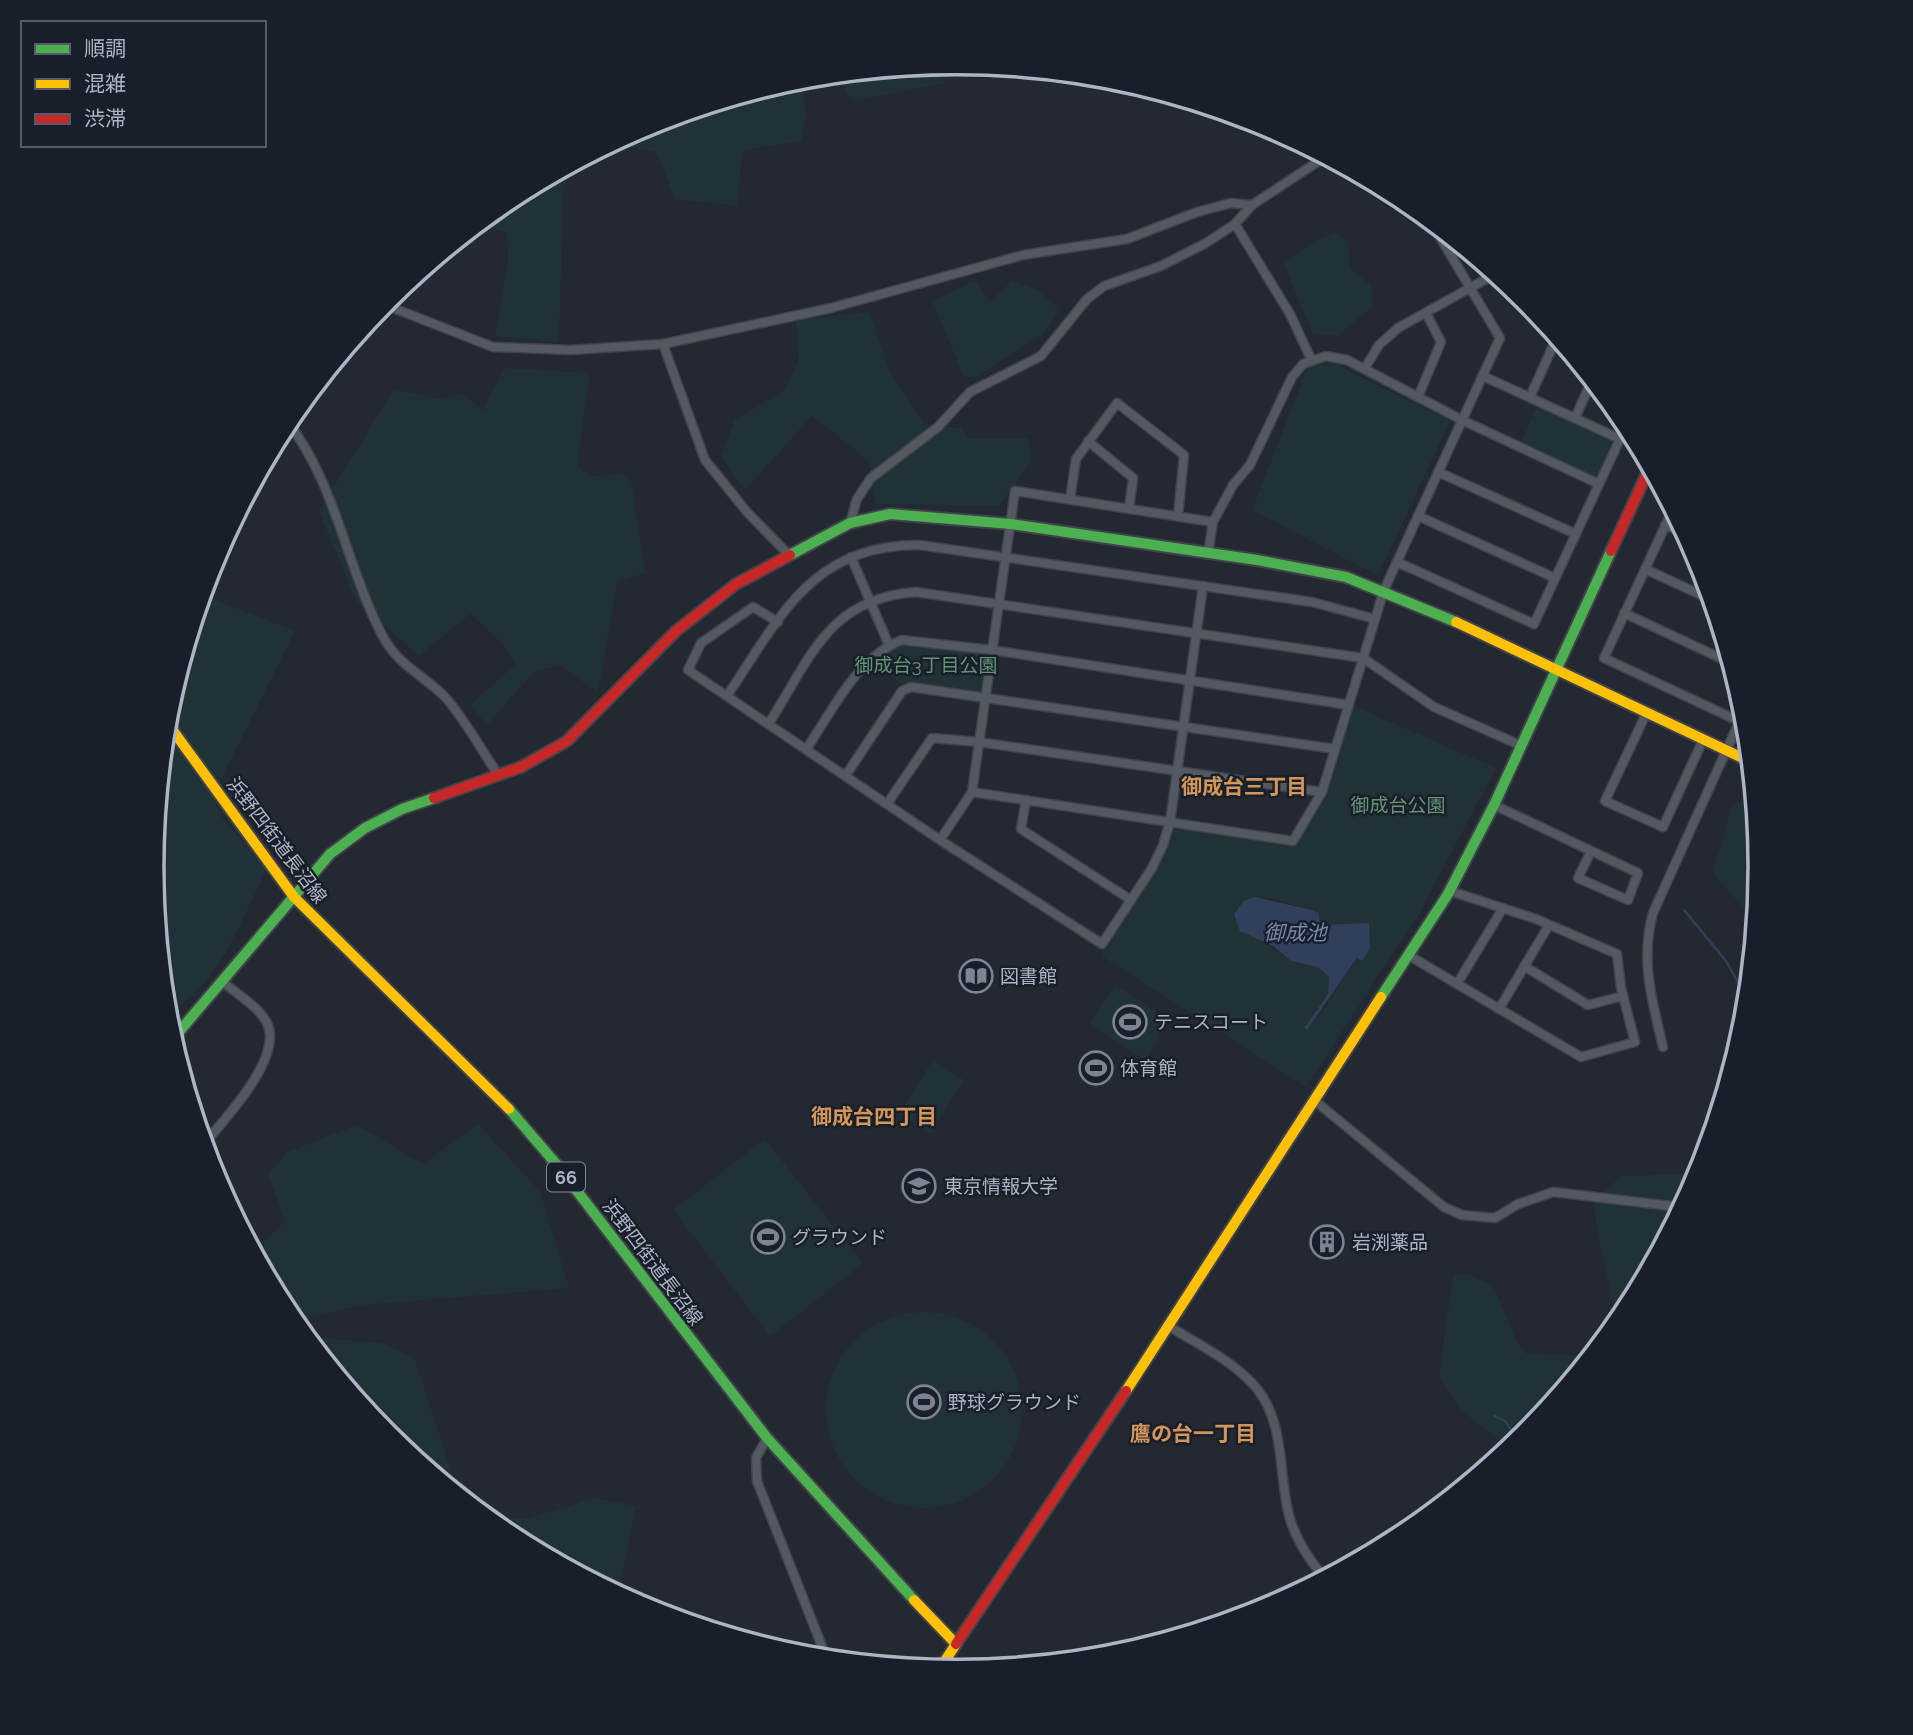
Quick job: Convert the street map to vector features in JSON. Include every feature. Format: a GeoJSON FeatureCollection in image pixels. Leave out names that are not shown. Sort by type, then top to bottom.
{"type":"FeatureCollection","features":[{"type":"Feature","properties":{"kind":"street"},"geometry":{"type":"LineString","coordinates":[[850,523],[857,499],[871,478],[938,427],[970,392],[1041,356],[1087,299],[1104,286],[1184,256],[1235,224],[1252,205],[1317,162]]}},
{"type":"Feature","properties":{"kind":"street"},"geometry":{"type":"LineString","coordinates":[[395,309],[493,347],[570,350],[663,344],[831,308],[1023,255],[1127,239],[1198,212],[1231,203],[1252,205]]}},
{"type":"Feature","properties":{"kind":"street"},"geometry":{"type":"LineString","coordinates":[[1235,224],[1290,314],[1311,359]]}},
{"type":"Feature","properties":{"kind":"street"},"geometry":{"type":"LineString","coordinates":[[972,792],[1293,841],[1322,792],[1384,590],[1500,338],[1446,245]]}},
{"type":"Feature","properties":{"kind":"street"},"geometry":{"type":"LineString","coordinates":[[1365,368],[1387,336],[1486,279]]}},
{"type":"Feature","properties":{"kind":"street"},"geometry":{"type":"LineString","coordinates":[[1418,397],[1441,342],[1426,313]]}},
{"type":"Feature","properties":{"kind":"street"},"geometry":{"type":"LineString","coordinates":[[663,344],[705,460],[747,512],[788,554]]}},
{"type":"Feature","properties":{"kind":"street"},"geometry":{"type":"LineString","coordinates":[[1530,397],[1552,345]]}},
{"type":"Feature","properties":{"kind":"street"},"geometry":{"type":"LineString","coordinates":[[1208,554],[1213,522],[1233,485],[1250,465],[1292,377],[1311,359],[1336,356],[1365,368],[1462,420],[1599,484]]}},
{"type":"Feature","properties":{"kind":"street"},"geometry":{"type":"LineString","coordinates":[[1397,562],[1534,624],[1620,439],[1483,376]]}},
{"type":"Feature","properties":{"kind":"street"},"geometry":{"type":"LineString","coordinates":[[1575,418],[1588,389]]}},
{"type":"Feature","properties":{"kind":"street"},"geometry":{"type":"LineString","coordinates":[[1070,499],[1076,459],[1117,403],[1184,455],[1178,516]]}},
{"type":"Feature","properties":{"kind":"street"},"geometry":{"type":"LineString","coordinates":[[295,432],[306,446],[336,511],[382,634],[397,660],[445,698],[497,773]]}},
{"type":"Feature","properties":{"kind":"street"},"geometry":{"type":"LineString","coordinates":[[1088,442],[1133,478],[1129,509]]}},
{"type":"Feature","properties":{"kind":"street"},"geometry":{"type":"LineString","coordinates":[[1438,472],[1576,534]]}},
{"type":"Feature","properties":{"kind":"street"},"geometry":{"type":"LineString","coordinates":[[946,1660],[1089,1449],[1450,891],[1494,805],[1646,476]]}},
{"type":"Feature","properties":{"kind":"street"},"geometry":{"type":"LineString","coordinates":[[940,841],[972,792],[1015,491],[1213,522]]}},
{"type":"Feature","properties":{"kind":"street"},"geometry":{"type":"LineString","coordinates":[[181,1030],[330,854],[365,828],[402,809],[543,757],[567,741],[710,601],[788,554],[850,523],[890,514],[1011,524],[1304,567],[1384,590],[1558,668],[1741,758]]}},
{"type":"Feature","properties":{"kind":"street"},"geometry":{"type":"LineString","coordinates":[[1418,516],[1555,578]]}},
{"type":"Feature","properties":{"kind":"street"},"geometry":{"type":"LineString","coordinates":[[1668,519],[1604,658],[1735,719]]}},
{"type":"Feature","properties":{"kind":"street"},"geometry":{"type":"LineString","coordinates":[[1665,525],[1672,528]]}},
{"type":"Feature","properties":{"kind":"street"},"geometry":{"type":"LineString","coordinates":[[727,696],[795,597],[818,575],[870,549],[897,545],[1006,557],[1312,601],[1375,619]]}},
{"type":"Feature","properties":{"kind":"street"},"geometry":{"type":"LineString","coordinates":[[850,557],[889,645]]}},
{"type":"Feature","properties":{"kind":"street"},"geometry":{"type":"LineString","coordinates":[[1645,569],[1700,594]]}},
{"type":"Feature","properties":{"kind":"street"},"geometry":{"type":"LineString","coordinates":[[778,621],[753,607],[701,643],[688,670],[807,748],[940,841],[1102,944],[1163,845],[1170,821],[1203,586]]}},
{"type":"Feature","properties":{"kind":"street"},"geometry":{"type":"LineString","coordinates":[[769,723],[829,629],[852,609],[870,600],[916,592],[1363,658],[1434,707],[1521,746]]}},
{"type":"Feature","properties":{"kind":"street"},"geometry":{"type":"LineString","coordinates":[[1625,613],[1721,658]]}},
{"type":"Feature","properties":{"kind":"street"},"geometry":{"type":"LineString","coordinates":[[807,748],[865,663],[889,645],[913,640],[1349,705]]}},
{"type":"Feature","properties":{"kind":"street"},"geometry":{"type":"LineString","coordinates":[[846,775],[906,688],[1335,749]]}},
{"type":"Feature","properties":{"kind":"street"},"geometry":{"type":"LineString","coordinates":[[1647,712],[1605,802],[1663,827],[1703,740]]}},
{"type":"Feature","properties":{"kind":"street"},"geometry":{"type":"LineString","coordinates":[[1663,1047],[1646,968],[1647,934],[1653,913],[1726,751],[1737,733]]}},
{"type":"Feature","properties":{"kind":"street","name":"浜野四街道長沼線"},"geometry":{"type":"LineString","coordinates":[[176,734],[294,897],[507,1107],[557,1165],[768,1438],[859,1542],[956,1644]]}},
{"type":"Feature","properties":{"kind":"street"},"geometry":{"type":"LineString","coordinates":[[887,804],[932,738],[979,742],[1322,792]]}},
{"type":"Feature","properties":{"kind":"street"},"geometry":{"type":"LineString","coordinates":[[1026,800],[1021,829],[1131,900]]}},
{"type":"Feature","properties":{"kind":"street"},"geometry":{"type":"LineString","coordinates":[[1494,805],[1638,873],[1628,900],[1578,878],[1591,851]]}},
{"type":"Feature","properties":{"kind":"street"},"geometry":{"type":"LineString","coordinates":[[1408,955],[1581,1057],[1635,1042],[1623,996],[1617,954],[1549,925],[1450,891]]}},
{"type":"Feature","properties":{"kind":"street"},"geometry":{"type":"LineString","coordinates":[[1457,984],[1503,908]]}},
{"type":"Feature","properties":{"kind":"street"},"geometry":{"type":"LineString","coordinates":[[1499,1009],[1549,925]]}},
{"type":"Feature","properties":{"kind":"street"},"geometry":{"type":"LineString","coordinates":[[1524,966],[1588,1005],[1623,996]]}},
{"type":"Feature","properties":{"kind":"street"},"geometry":{"type":"LineString","coordinates":[[211,1135],[245,1094],[264,1062],[270,1032],[262,1015],[223,982]]}},
{"type":"Feature","properties":{"kind":"street"},"geometry":{"type":"LineString","coordinates":[[1314,1100],[1444,1208],[1461,1215],[1495,1218],[1518,1204],[1553,1192],[1672,1206]]}},
{"type":"Feature","properties":{"kind":"street"},"geometry":{"type":"LineString","coordinates":[[1167,1325],[1243,1374],[1260,1393],[1272,1417],[1292,1525],[1302,1549],[1320,1571]]}},
{"type":"Feature","properties":{"kind":"street"},"geometry":{"type":"LineString","coordinates":[[768,1438],[756,1458],[757,1481],[823,1648]]}},
{"type":"Feature","properties":{"kind":"green space"},"geometry":{"type":"Polygon","coordinates":[[[942,76],[944,83],[853,101],[841,84],[942,76]]]}},
{"type":"Feature","properties":{"kind":"green space"},"geometry":{"type":"Polygon","coordinates":[[[803,90],[806,115],[801,141],[742,151],[737,206],[675,199],[656,151],[628,147],[702,117],[803,90]]]}},
{"type":"Feature","properties":{"kind":"green space"},"geometry":{"type":"Polygon","coordinates":[[[568,177],[563,193],[559,342],[495,336],[508,262],[507,232],[489,228],[568,177]]]}},
{"type":"Feature","properties":{"kind":"green space"},"geometry":{"type":"Polygon","coordinates":[[[1335,233],[1348,242],[1350,269],[1371,285],[1373,306],[1339,335],[1313,334],[1284,264],[1314,241],[1335,233]]]}},
{"type":"Feature","properties":{"kind":"green space"},"geometry":{"type":"Polygon","coordinates":[[[974,280],[990,302],[1012,281],[1037,290],[1058,308],[1045,333],[974,378],[963,375],[933,302],[974,280]]]}},
{"type":"Feature","properties":{"kind":"green space"},"geometry":{"type":"Polygon","coordinates":[[[870,312],[890,372],[924,424],[961,428],[968,438],[1028,438],[1031,460],[999,506],[876,504],[868,460],[812,416],[745,490],[721,456],[734,421],[784,390],[799,359],[796,320],[870,312]]]}},
{"type":"Feature","properties":{"kind":"green space"},"geometry":{"type":"Polygon","coordinates":[[[1333,363],[1450,421],[1378,576],[1252,510],[1308,367],[1333,363]]]}},
{"type":"Feature","properties":{"kind":"green space"},"geometry":{"type":"Polygon","coordinates":[[[505,368],[590,373],[577,467],[591,476],[624,474],[631,480],[645,573],[617,582],[598,693],[560,665],[534,672],[487,725],[470,705],[516,664],[503,644],[470,614],[419,656],[356,601],[319,511],[394,389],[439,399],[462,394],[483,410],[505,368]]]}},
{"type":"Feature","properties":{"kind":"green space"},"geometry":{"type":"Polygon","coordinates":[[[1537,406],[1609,437],[1611,446],[1598,474],[1594,477],[1521,443],[1537,406]]]}},
{"type":"Feature","properties":{"kind":"green space"},"geometry":{"type":"Polygon","coordinates":[[[212,598],[295,631],[212,797],[225,822],[268,867],[227,950],[200,989],[177,1008],[166,919],[166,816],[179,713],[191,662],[212,598]]]}},
{"type":"Feature","properties":{"kind":"green space","name":"御成台3丁目公園"},"geometry":{"type":"Polygon","coordinates":[[[901,643],[982,653],[985,658],[981,691],[976,694],[902,684],[870,663],[875,656],[901,643]]]}},
{"type":"Feature","properties":{"kind":"green space","name":"御成台公園"},"geometry":{"type":"Polygon","coordinates":[[[1354,706],[1496,768],[1419,914],[1306,1087],[1103,957],[1103,948],[1139,891],[1171,831],[1177,828],[1293,845],[1327,797],[1354,706]],[[1264,897],[1262,941],[1295,963],[1318,967],[1329,977],[1328,994],[1305,1027],[1315,1022],[1357,958],[1369,923],[1320,925],[1319,913],[1264,897]]]}},
{"type":"Feature","properties":{"kind":"green space"},"geometry":{"type":"Polygon","coordinates":[[[1746,801],[1749,868],[1747,912],[1713,873],[1732,805],[1746,801]]]}},
{"type":"Feature","properties":{"kind":"green space","name":"テニスコート"},"geometry":{"type":"Polygon","coordinates":[[[1115,985],[1170,1020],[1145,1060],[1090,1024],[1115,985]]]}},
{"type":"Feature","properties":{"kind":"green space"},"geometry":{"type":"Polygon","coordinates":[[[933,1060],[964,1080],[930,1134],[899,1114],[933,1060]]]}},
{"type":"Feature","properties":{"kind":"green space"},"geometry":{"type":"Polygon","coordinates":[[[478,1124],[540,1191],[569,1288],[362,1305],[305,1318],[260,1244],[285,1222],[268,1174],[288,1152],[357,1125],[423,1164],[478,1124]]]}},
{"type":"Feature","properties":{"kind":"green space","name":"グラウンド"},"geometry":{"type":"Polygon","coordinates":[[[765,1139],[863,1264],[770,1336],[673,1210],[765,1139]]]}},
{"type":"Feature","properties":{"kind":"green space"},"geometry":{"type":"Polygon","coordinates":[[[1623,1176],[1686,1176],[1643,1264],[1614,1310],[1596,1224],[1594,1198],[1623,1176]]]}},
{"type":"Feature","properties":{"kind":"green space"},"geometry":{"type":"Polygon","coordinates":[[[1468,1274],[1493,1285],[1518,1344],[1527,1354],[1580,1356],[1552,1390],[1502,1442],[1461,1410],[1439,1375],[1453,1275],[1468,1274]]]}},
{"type":"Feature","properties":{"kind":"green space","name":"野球グラウンド"},"geometry":{"type":"Polygon","coordinates":[[[924,1312],[962,1319],[994,1340],[1015,1372],[1022,1410],[1015,1448],[994,1480],[962,1501],[924,1508],[886,1501],[854,1480],[833,1448],[826,1410],[833,1372],[854,1340],[886,1319],[924,1312]]]}},
{"type":"Feature","properties":{"kind":"green space"},"geometry":{"type":"Polygon","coordinates":[[[319,1338],[382,1343],[414,1357],[454,1479],[396,1428],[319,1338]]]}},
{"type":"Feature","properties":{"kind":"green space"},"geometry":{"type":"Polygon","coordinates":[[[595,1498],[636,1506],[620,1584],[560,1554],[504,1517],[526,1519],[595,1498]]]}},
{"type":"Feature","properties":{"kind":"water","name":"御成池"},"geometry":{"type":"Polygon","coordinates":[[[1254,897],[1312,910],[1319,913],[1320,925],[1369,923],[1370,947],[1362,961],[1357,958],[1307,1030],[1305,1027],[1328,994],[1329,977],[1318,967],[1291,961],[1273,946],[1240,931],[1234,914],[1244,901],[1254,897]]]}},
{"type":"Feature","properties":{"kind":"waterway"},"geometry":{"type":"LineString","coordinates":[[1684,910],[1726,961],[1740,985]]}},
{"type":"Feature","properties":{"kind":"waterway"},"geometry":{"type":"LineString","coordinates":[[1495,1416],[1505,1421],[1513,1432]]}},
{"type":"Feature","properties":{"kind":"traffic: fast"},"geometry":{"type":"LineString","coordinates":[[790,555],[850,523],[890,514],[1011,524],[1257,560],[1346,577],[1456,622]]}},
{"type":"Feature","properties":{"kind":"traffic: fast"},"geometry":{"type":"LineString","coordinates":[[1381,997],[1448,894],[1494,805],[1611,551]]}},
{"type":"Feature","properties":{"kind":"traffic: fast"},"geometry":{"type":"LineString","coordinates":[[181,1030],[330,854],[365,828],[402,809],[434,798]]}},
{"type":"Feature","properties":{"kind":"traffic: fast"},"geometry":{"type":"LineString","coordinates":[[509,1109],[557,1165],[767,1438],[914,1600]]}},
{"type":"Feature","properties":{"kind":"traffic: slow"},"geometry":{"type":"LineString","coordinates":[[1456,622],[1741,757]]}},
{"type":"Feature","properties":{"kind":"traffic: slow"},"geometry":{"type":"LineString","coordinates":[[176,734],[294,897],[509,1109]]}},
{"type":"Feature","properties":{"kind":"traffic: slow"},"geometry":{"type":"LineString","coordinates":[[1126,1391],[1381,997]]}},
{"type":"Feature","properties":{"kind":"traffic: slow"},"geometry":{"type":"LineString","coordinates":[[914,1600],[956,1644],[946,1660]]}},
{"type":"Feature","properties":{"kind":"traffic: jam"},"geometry":{"type":"LineString","coordinates":[[1611,551],[1646,476]]}},
{"type":"Feature","properties":{"kind":"traffic: jam"},"geometry":{"type":"LineString","coordinates":[[434,798],[521,767],[567,741],[676,631],[736,584],[790,555]]}},
{"type":"Feature","properties":{"kind":"traffic: jam"},"geometry":{"type":"LineString","coordinates":[[956,1644],[1126,1391]]}},
{"type":"Feature","properties":{"kind":"place","name":"図書館"},"geometry":{"type":"Point","coordinates":[976,976]}},
{"type":"Feature","properties":{"kind":"place","name":"テニスコート"},"geometry":{"type":"Point","coordinates":[1130,1022]}},
{"type":"Feature","properties":{"kind":"place","name":"体育館"},"geometry":{"type":"Point","coordinates":[1096,1068]}},
{"type":"Feature","properties":{"kind":"place","name":"東京情報大学"},"geometry":{"type":"Point","coordinates":[919,1186]}},
{"type":"Feature","properties":{"kind":"place","name":"グラウンド"},"geometry":{"type":"Point","coordinates":[768,1237]}},
{"type":"Feature","properties":{"kind":"place","name":"岩渕薬品"},"geometry":{"type":"Point","coordinates":[1327,1242]}},
{"type":"Feature","properties":{"kind":"place","name":"野球グラウンド"},"geometry":{"type":"Point","coordinates":[924,1402]}},
{"type":"Feature","properties":{"kind":"district","name":"御成台三丁目"},"geometry":{"type":"Point","coordinates":[1244,786]}},
{"type":"Feature","properties":{"kind":"district","name":"御成台四丁目"},"geometry":{"type":"Point","coordinates":[874,1116]}},
{"type":"Feature","properties":{"kind":"district","name":"鷹の台一丁目"},"geometry":{"type":"Point","coordinates":[1193,1433]}}]}
